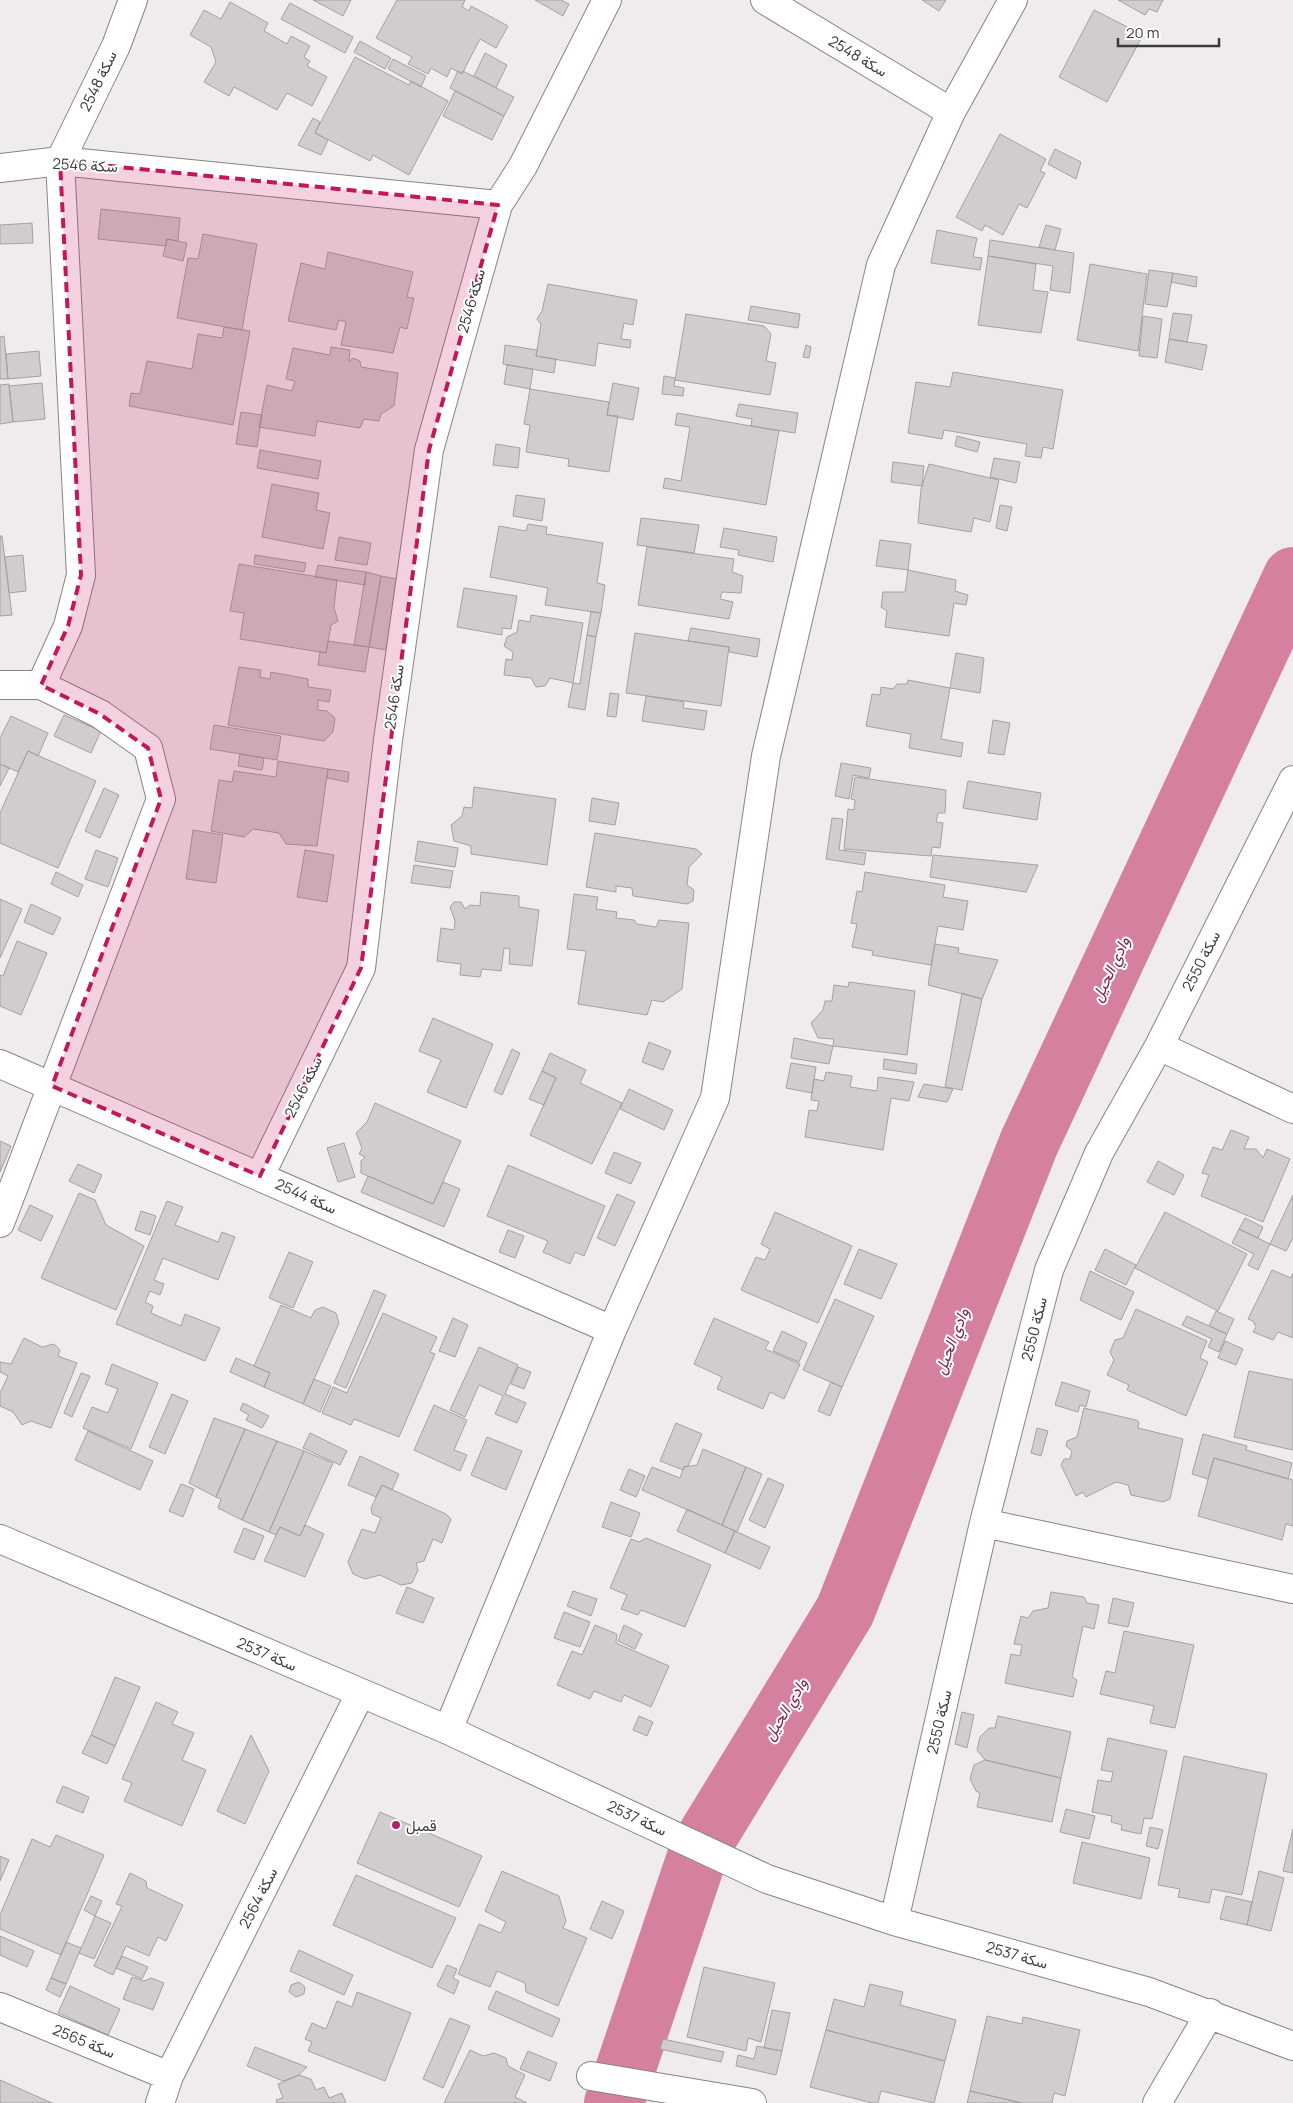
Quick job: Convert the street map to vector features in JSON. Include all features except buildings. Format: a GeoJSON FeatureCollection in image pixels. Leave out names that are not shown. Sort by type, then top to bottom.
{"type":"FeatureCollection","features":[{"type":"Feature","properties":{"kind":"street","name":"سكة 2548"},"geometry":{"type":"LineString","coordinates":[[60,161],[116,46],[133,0]]}},
{"type":"Feature","properties":{"kind":"street","name":"سكة 2546"},"geometry":{"type":"LineString","coordinates":[[260,1176],[361,968],[388,740],[429,450],[498,205],[523,166],[608,0]]}},
{"type":"Feature","properties":{"kind":"street","name":"سكة 2548"},"geometry":{"type":"LineString","coordinates":[[765,0],[951,112]]}},
{"type":"Feature","properties":{"kind":"street"},"geometry":{"type":"LineString","coordinates":[[448,1730],[612,1330],[715,1098],[766,756],[881,265],[951,112],[1013,0]]}},
{"type":"Feature","properties":{"kind":"street","name":"سكة 2546"},"geometry":{"type":"LineString","coordinates":[[0,168],[60,161],[498,205]]}},
{"type":"Feature","properties":{"kind":"street"},"geometry":{"type":"LineString","coordinates":[[41,685],[68,626],[81,575],[60,161]]}},
{"type":"Feature","properties":{"kind":"street"},"geometry":{"type":"LineString","coordinates":[[0,685],[41,685],[100,714],[148,748],[161,799],[0,1223]]}},
{"type":"Feature","properties":{"kind":"street","name":"سكة 2550"},"geometry":{"type":"LineString","coordinates":[[894,1921],[984,1523],[1049,1270],[1099,1153],[1159,1046],[1290,793]]}},
{"type":"Feature","properties":{"kind":"street"},"geometry":{"type":"LineString","coordinates":[[1159,1046],[1293,1109]]}},
{"type":"Feature","properties":{"kind":"street","name":"سكة 2544"},"geometry":{"type":"LineString","coordinates":[[0,1064],[612,1330]]}},
{"type":"Feature","properties":{"kind":"street"},"geometry":{"type":"LineString","coordinates":[[984,1523],[1293,1590]]}},
{"type":"Feature","properties":{"kind":"street","name":"سكة 2537"},"geometry":{"type":"LineString","coordinates":[[0,1539],[448,1730],[767,1879],[894,1921],[1149,1992],[1210,2013],[1293,2046]]}},
{"type":"Feature","properties":{"kind":"street","name":"سكة 2564"},"geometry":{"type":"LineString","coordinates":[[160,2103],[169,2076],[360,1694]]}},
{"type":"Feature","properties":{"kind":"street","name":"سكة 2565"},"geometry":{"type":"LineString","coordinates":[[0,2007],[169,2076]]}},
{"type":"Feature","properties":{"kind":"street"},"geometry":{"type":"LineString","coordinates":[[1157,2103],[1210,2013]]}},
{"type":"Feature","properties":{"kind":"street"},"geometry":{"type":"LineString","coordinates":[[591,2076],[752,2103]]}},
{"type":"Feature","properties":{"kind":"highlighted area"},"geometry":{"type":"Polygon","coordinates":[[[60,161],[498,205],[429,450],[361,968],[260,1176],[52,1086],[161,799],[148,748],[100,714],[41,685],[68,626],[81,575],[60,161]]]}},
{"type":"Feature","properties":{"kind":"waterway","name":"وادي الحيل"},"geometry":{"type":"LineString","coordinates":[[614,2103],[700,1848],[845,1611],[1029,1143],[1293,577]]}},
{"type":"Feature","properties":{"kind":"place","name":"قمبل"},"geometry":{"type":"Point","coordinates":[396,1825]}}]}
